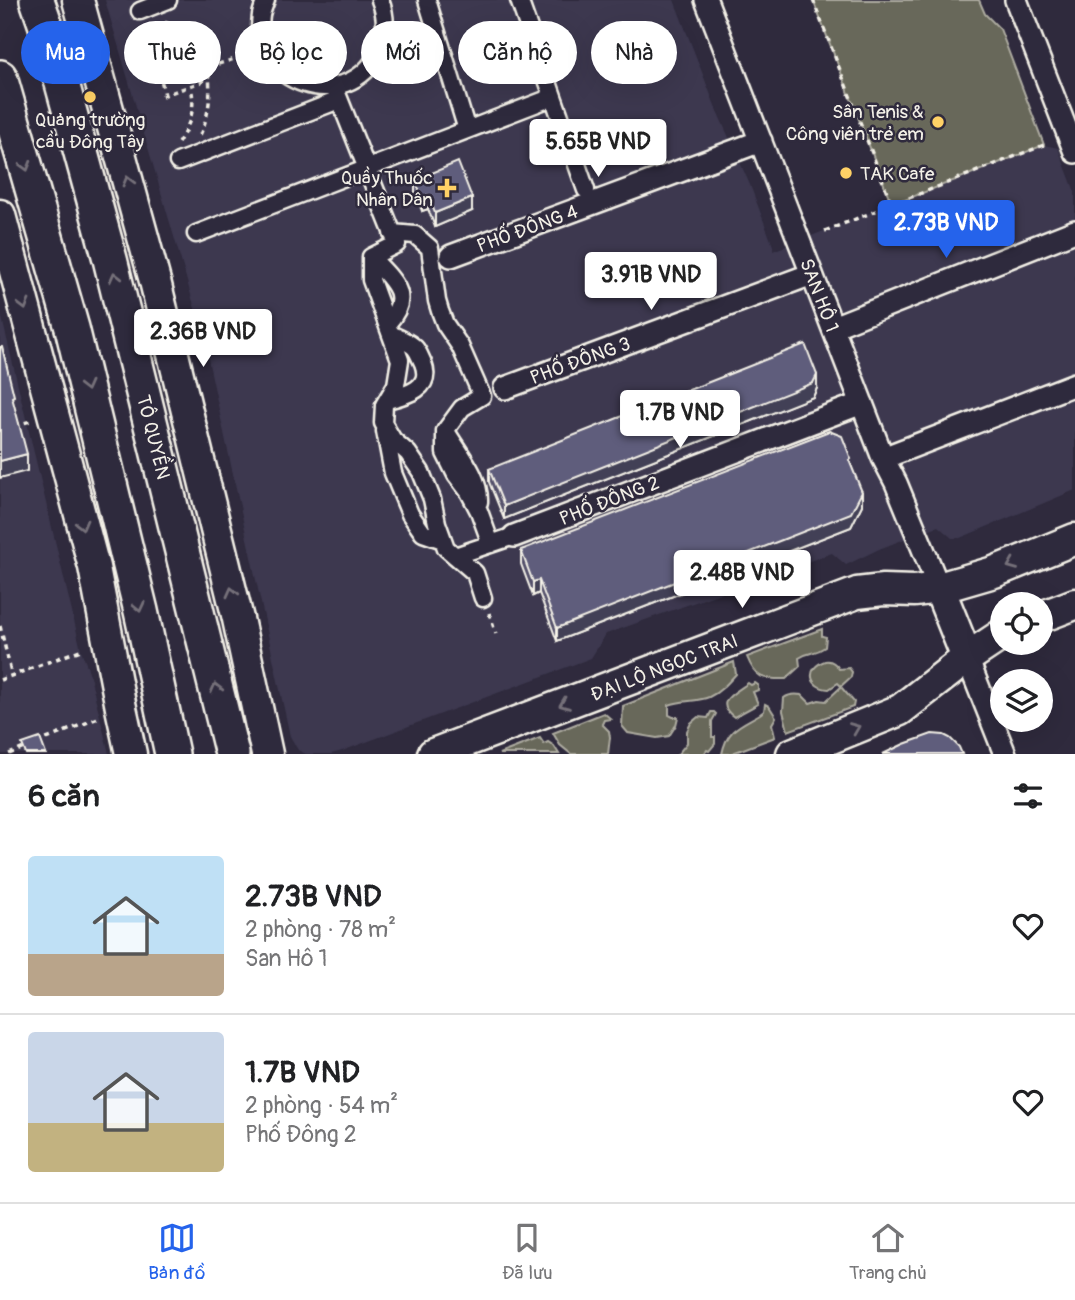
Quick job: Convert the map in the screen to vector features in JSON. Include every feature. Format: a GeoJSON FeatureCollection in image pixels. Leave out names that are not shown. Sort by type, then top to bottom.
{"type":"FeatureCollection","features":[{"type":"Feature","properties":{"kind":"main road","name":"TÔ QUYỀN"},"geometry":{"type":"LineString","coordinates":[[37,0],[110,259],[232,754]]}},
{"type":"Feature","properties":{"kind":"main road"},"geometry":{"type":"LineString","coordinates":[[78,0],[155,281],[238,619],[267,754]]}},
{"type":"Feature","properties":{"kind":"main road"},"geometry":{"type":"LineString","coordinates":[[0,77],[72,328],[141,611],[172,754]]}},
{"type":"Feature","properties":{"kind":"main road"},"geometry":{"type":"LineString","coordinates":[[0,215],[94,567],[131,754]]}},
{"type":"Feature","properties":{"kind":"main road","name":"ĐẠI LỘ NGỌC TRAI"},"geometry":{"type":"LineString","coordinates":[[433,754],[857,593],[939,588],[994,572],[1075,539]]}},
{"type":"Feature","properties":{"kind":"main road"},"geometry":{"type":"LineString","coordinates":[[939,588],[967,658]]}},
{"type":"Feature","properties":{"kind":"main road"},"geometry":{"type":"LineString","coordinates":[[1053,612],[1075,604]]}},
{"type":"Feature","properties":{"kind":"main road"},"geometry":{"type":"LineString","coordinates":[[792,754],[900,710],[990,643]]}},
{"type":"Feature","properties":{"kind":"street"},"geometry":{"type":"LineString","coordinates":[[141,10],[168,0]]}},
{"type":"Feature","properties":{"kind":"street"},"geometry":{"type":"LineString","coordinates":[[261,21],[266,0]]}},
{"type":"Feature","properties":{"kind":"street"},"geometry":{"type":"LineString","coordinates":[[181,156],[336,93],[341,85],[359,76],[374,62],[383,44],[386,23],[380,0]]}},
{"type":"Feature","properties":{"kind":"street"},"geometry":{"type":"LineString","coordinates":[[427,0],[467,130]]}},
{"type":"Feature","properties":{"kind":"street"},"geometry":{"type":"LineString","coordinates":[[519,0],[586,190]]}},
{"type":"Feature","properties":{"kind":"street","name":"SAN HÔ 1"},"geometry":{"type":"LineString","coordinates":[[706,0],[883,458],[939,588]]}},
{"type":"Feature","properties":{"kind":"street"},"geometry":{"type":"LineString","coordinates":[[1016,0],[1075,152]]}},
{"type":"Feature","properties":{"kind":"street"},"geometry":{"type":"LineString","coordinates":[[304,84],[336,93],[397,244],[371,257]]}},
{"type":"Feature","properties":{"kind":"street"},"geometry":{"type":"LineString","coordinates":[[195,234],[554,97]]}},
{"type":"Feature","properties":{"kind":"street","name":"PHỐ ĐÔNG 4"},"geometry":{"type":"LineString","coordinates":[[441,260],[761,141]]}},
{"type":"Feature","properties":{"kind":"street"},"geometry":{"type":"LineString","coordinates":[[833,327],[1075,231]]}},
{"type":"Feature","properties":{"kind":"street"},"geometry":{"type":"LineString","coordinates":[[392,233],[415,235],[441,260],[437,302],[445,324],[460,346],[482,396]]}},
{"type":"Feature","properties":{"kind":"street"},"geometry":{"type":"LineString","coordinates":[[371,257],[371,280],[400,360],[396,385],[384,405],[383,423],[393,473],[410,514],[422,533],[443,540]]}},
{"type":"Feature","properties":{"kind":"street"},"geometry":{"type":"LineString","coordinates":[[371,257],[399,289],[397,313],[389,329]]}},
{"type":"Feature","properties":{"kind":"street","name":"PHỐ ĐÔNG 3"},"geometry":{"type":"LineString","coordinates":[[505,388],[812,274]]}},
{"type":"Feature","properties":{"kind":"street"},"geometry":{"type":"LineString","coordinates":[[387,400],[421,387],[425,379],[424,366],[415,347],[389,329]]}},
{"type":"Feature","properties":{"kind":"street"},"geometry":{"type":"LineString","coordinates":[[883,458],[1075,384]]}},
{"type":"Feature","properties":{"kind":"street"},"geometry":{"type":"LineString","coordinates":[[491,544],[479,511],[445,453],[445,431],[462,408],[482,396],[505,388]]}},
{"type":"Feature","properties":{"kind":"street","name":"PHỐ ĐÔNG 2"},"geometry":{"type":"LineString","coordinates":[[513,536],[862,403]]}},
{"type":"Feature","properties":{"kind":"street"},"geometry":{"type":"LineString","coordinates":[[383,423],[393,440],[408,453],[423,476],[446,548],[475,573],[483,598]]}},
{"type":"Feature","properties":{"kind":"street"},"geometry":{"type":"LineString","coordinates":[[398,485],[407,479],[423,476]]}},
{"type":"Feature","properties":{"kind":"street"},"geometry":{"type":"LineString","coordinates":[[455,556],[513,536]]}},
{"type":"Feature","properties":{"kind":"street"},"geometry":{"type":"LineString","coordinates":[[967,658],[1005,754]]}},
{"type":"Feature","properties":{"kind":"path"},"geometry":{"type":"LineString","coordinates":[[813,0],[892,205]]}},
{"type":"Feature","properties":{"kind":"path"},"geometry":{"type":"LineString","coordinates":[[141,10],[164,21]]}},
{"type":"Feature","properties":{"kind":"path"},"geometry":{"type":"LineString","coordinates":[[161,84],[163,95],[195,84]]}},
{"type":"Feature","properties":{"kind":"path"},"geometry":{"type":"LineString","coordinates":[[181,156],[208,119],[210,84]]}},
{"type":"Feature","properties":{"kind":"path"},"geometry":{"type":"LineString","coordinates":[[181,156],[193,112],[192,92]]}},
{"type":"Feature","properties":{"kind":"path"},"geometry":{"type":"LineString","coordinates":[[825,231],[1044,145]]}},
{"type":"Feature","properties":{"kind":"path"},"geometry":{"type":"LineString","coordinates":[[0,626],[12,676]]}},
{"type":"Feature","properties":{"kind":"path"},"geometry":{"type":"LineString","coordinates":[[0,680],[108,639]]}},
{"type":"Feature","properties":{"kind":"path"},"geometry":{"type":"LineString","coordinates":[[9,754],[100,717]]}},
{"type":"Feature","properties":{"kind":"shaded area"},"geometry":{"type":"Polygon","coordinates":[[[105,0],[674,0],[717,111],[750,185],[773,251],[1044,145],[1058,148],[1075,192],[1075,490],[960,538],[952,538],[938,526],[846,565],[832,553],[606,634],[591,658],[342,751],[306,754],[298,750],[290,736],[203,336],[130,84],[221,84],[221,21],[124,21],[124,65],[105,0]]]}},
{"type":"Feature","properties":{"kind":"shaded area"},"geometry":{"type":"Polygon","coordinates":[[[0,310],[81,650],[109,754],[0,754],[0,310]]]}},
{"type":"Feature","properties":{"kind":"green space"},"geometry":{"type":"Polygon","coordinates":[[[813,0],[979,0],[985,14],[1000,29],[1044,145],[892,205],[813,0]]]}},
{"type":"Feature","properties":{"kind":"green space"},"geometry":{"type":"Polygon","coordinates":[[[822,629],[822,636],[826,637],[825,647],[799,658],[800,666],[786,679],[762,677],[754,670],[747,657],[822,629]]]}},
{"type":"Feature","properties":{"kind":"green space"},"geometry":{"type":"Polygon","coordinates":[[[825,661],[833,663],[839,669],[849,668],[851,677],[841,686],[838,683],[829,689],[817,685],[812,673],[814,668],[825,661]]]}},
{"type":"Feature","properties":{"kind":"green space"},"geometry":{"type":"Polygon","coordinates":[[[734,662],[736,674],[717,693],[704,699],[669,705],[669,715],[678,717],[669,736],[657,738],[628,733],[622,726],[623,706],[734,662]]]}},
{"type":"Feature","properties":{"kind":"green space"},"geometry":{"type":"Polygon","coordinates":[[[748,683],[758,685],[758,690],[753,692],[758,704],[734,717],[725,706],[726,702],[733,693],[748,683]]]}},
{"type":"Feature","properties":{"kind":"green space"},"geometry":{"type":"Polygon","coordinates":[[[841,687],[854,702],[853,707],[788,731],[783,711],[784,698],[797,694],[810,703],[826,701],[841,687]]]}},
{"type":"Feature","properties":{"kind":"green space"},"geometry":{"type":"Polygon","coordinates":[[[765,704],[776,717],[772,724],[775,737],[730,754],[722,754],[731,734],[740,725],[764,711],[765,704]]]}},
{"type":"Feature","properties":{"kind":"green space"},"geometry":{"type":"Polygon","coordinates":[[[711,712],[716,714],[712,721],[715,744],[704,754],[678,754],[687,743],[687,731],[691,723],[698,717],[708,718],[711,712]]]}},
{"type":"Feature","properties":{"kind":"green space"},"geometry":{"type":"Polygon","coordinates":[[[604,713],[611,719],[604,720],[602,724],[609,731],[608,754],[571,754],[560,745],[553,733],[604,713]]]}},
{"type":"Feature","properties":{"kind":"green space"},"geometry":{"type":"Polygon","coordinates":[[[540,738],[544,744],[548,742],[554,746],[559,754],[499,754],[540,738]]]}},
{"type":"Feature","properties":{"kind":"building"},"geometry":{"type":"Polygon","coordinates":[[[458,162],[472,198],[435,213],[428,195],[422,197],[415,180],[458,162]]]}},
{"type":"Feature","properties":{"kind":"building"},"geometry":{"type":"Polygon","coordinates":[[[805,344],[817,375],[813,383],[504,506],[489,469],[805,344]]]}},
{"type":"Feature","properties":{"kind":"building"},"geometry":{"type":"Polygon","coordinates":[[[0,347],[27,454],[0,461],[0,347]]]}},
{"type":"Feature","properties":{"kind":"building"},"geometry":{"type":"Polygon","coordinates":[[[829,431],[842,436],[862,492],[851,513],[557,628],[539,580],[533,582],[521,550],[829,431]]]}},
{"type":"Feature","properties":{"kind":"building"},"geometry":{"type":"Polygon","coordinates":[[[932,734],[950,738],[962,754],[883,754],[904,744],[932,734]]]}},
{"type":"Feature","properties":{"kind":"building"},"geometry":{"type":"Polygon","coordinates":[[[40,738],[46,754],[26,754],[22,744],[40,738]]]}},
{"type":"Feature","properties":{"kind":"place","name":"Quảng trường cầu Đông Tây"},"geometry":{"type":"Point","coordinates":[90,97]}},
{"type":"Feature","properties":{"kind":"place","name":"Sân Tenis & Công viên trẻ em"},"geometry":{"type":"Point","coordinates":[938,122]}},
{"type":"Feature","properties":{"kind":"place","name":"TAK Cafe"},"geometry":{"type":"Point","coordinates":[846,173]}},
{"type":"Feature","properties":{"kind":"place","name":"Quầy Thuốc Nhân Dân"},"geometry":{"type":"Point","coordinates":[447,188]}}]}
